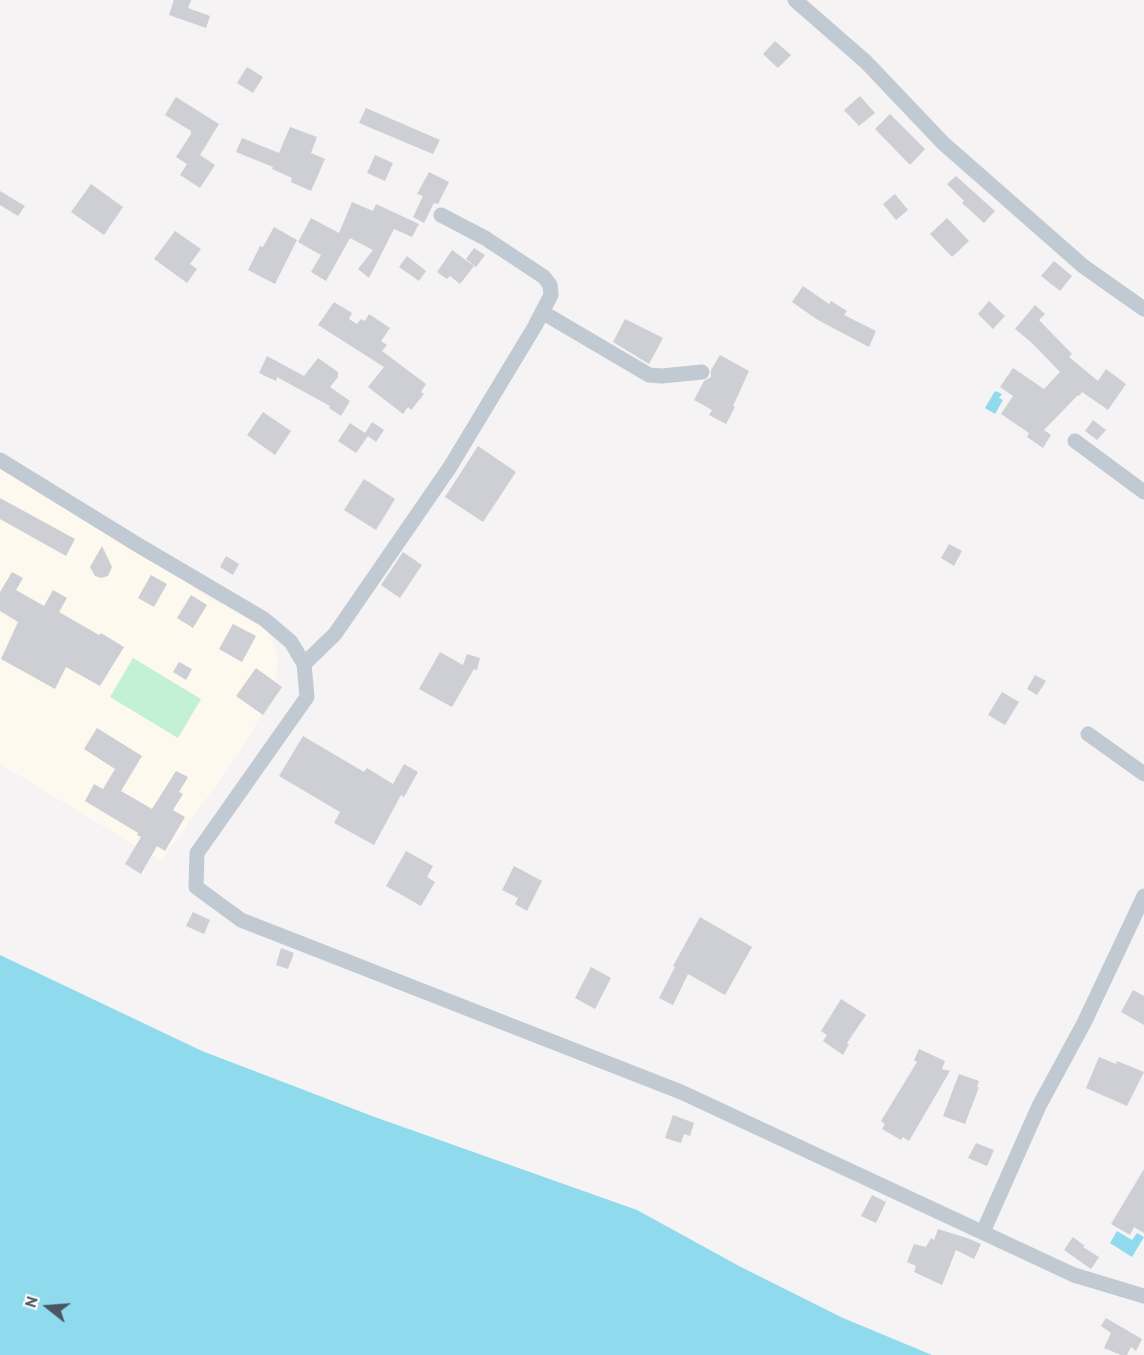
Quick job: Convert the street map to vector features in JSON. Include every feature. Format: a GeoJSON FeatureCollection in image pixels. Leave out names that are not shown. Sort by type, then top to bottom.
{"type":"FeatureCollection","features":[{"type":"Feature","properties":{"kind":"street"},"geometry":{"type":"LineString","coordinates":[[795,0],[866,62],[943,143],[1083,266],[1144,309]]}},
{"type":"Feature","properties":{"kind":"street"},"geometry":{"type":"LineString","coordinates":[[304,664],[335,634],[450,467],[551,295],[550,285],[544,277],[485,238],[441,215]]}},
{"type":"Feature","properties":{"kind":"street"},"geometry":{"type":"LineString","coordinates":[[542,312],[649,375],[702,372]]}},
{"type":"Feature","properties":{"kind":"street"},"geometry":{"type":"LineString","coordinates":[[1075,441],[1144,492]]}},
{"type":"Feature","properties":{"kind":"street"},"geometry":{"type":"LineString","coordinates":[[0,460],[264,619],[291,642],[304,664],[307,697],[197,853],[196,887],[242,920],[681,1092],[1074,1275],[1144,1296]]}},
{"type":"Feature","properties":{"kind":"street"},"geometry":{"type":"LineString","coordinates":[[1088,734],[1144,774]]}},
{"type":"Feature","properties":{"kind":"street"},"geometry":{"type":"LineString","coordinates":[[983,1232],[1039,1106],[1083,1023],[1144,896]]}},
{"type":"Feature","properties":{"kind":"shaded area"},"geometry":{"type":"Polygon","coordinates":[[[0,460],[138,545],[209,599],[264,619],[278,657],[275,692],[238,755],[161,861],[0,764],[0,460]]]}},
{"type":"Feature","properties":{"kind":"green space"},"geometry":{"type":"Polygon","coordinates":[[[133,658],[201,699],[178,738],[110,697],[133,658]]]}},
{"type":"Feature","properties":{"kind":"water"},"geometry":{"type":"Polygon","coordinates":[[[995,391],[1002,394],[999,398],[1003,400],[995,414],[985,408],[995,391]]]}},
{"type":"Feature","properties":{"kind":"water"},"geometry":{"type":"Polygon","coordinates":[[[0,955],[202,1051],[372,1116],[637,1210],[739,1266],[843,1318],[932,1355],[0,1355],[0,955]]]}},
{"type":"Feature","properties":{"kind":"water"},"geometry":{"type":"Polygon","coordinates":[[[1117,1231],[1132,1240],[1137,1233],[1144,1237],[1132,1257],[1110,1243],[1117,1231]]]}},
{"type":"Feature","properties":{"kind":"building"},"geometry":{"type":"Polygon","coordinates":[[[174,0],[191,0],[188,8],[210,16],[206,28],[169,15],[174,0]]]}},
{"type":"Feature","properties":{"kind":"building"},"geometry":{"type":"Polygon","coordinates":[[[775,41],[791,55],[778,68],[763,54],[775,41]]]}},
{"type":"Feature","properties":{"kind":"building"},"geometry":{"type":"Polygon","coordinates":[[[247,67],[263,77],[253,93],[237,83],[247,67]]]}},
{"type":"Feature","properties":{"kind":"building"},"geometry":{"type":"Polygon","coordinates":[[[860,96],[875,113],[859,126],[844,110],[860,96]]]}},
{"type":"Feature","properties":{"kind":"building"},"geometry":{"type":"Polygon","coordinates":[[[176,97],[219,124],[200,155],[215,165],[200,188],[180,175],[187,164],[176,157],[191,131],[165,115],[176,97]]]}},
{"type":"Feature","properties":{"kind":"building"},"geometry":{"type":"Polygon","coordinates":[[[366,108],[440,140],[433,154],[359,123],[366,108]]]}},
{"type":"Feature","properties":{"kind":"building"},"geometry":{"type":"Polygon","coordinates":[[[890,114],[925,149],[910,165],[875,129],[890,114]]]}},
{"type":"Feature","properties":{"kind":"building"},"geometry":{"type":"Polygon","coordinates":[[[290,127],[317,137],[311,153],[325,159],[311,191],[291,182],[292,178],[272,169],[273,167],[236,152],[242,138],[279,153],[290,127]]]}},
{"type":"Feature","properties":{"kind":"building"},"geometry":{"type":"Polygon","coordinates":[[[375,155],[393,163],[385,181],[367,173],[375,155]]]}},
{"type":"Feature","properties":{"kind":"building"},"geometry":{"type":"Polygon","coordinates":[[[429,172],[449,182],[438,204],[434,203],[424,223],[413,217],[423,196],[417,194],[429,172]]]}},
{"type":"Feature","properties":{"kind":"building"},"geometry":{"type":"Polygon","coordinates":[[[956,176],[995,211],[984,223],[962,203],[964,201],[947,184],[956,176]]]}},
{"type":"Feature","properties":{"kind":"building"},"geometry":{"type":"Polygon","coordinates":[[[91,184],[123,207],[104,235],[71,212],[91,184]]]}},
{"type":"Feature","properties":{"kind":"building"},"geometry":{"type":"Polygon","coordinates":[[[0,191],[25,206],[18,216],[0,205],[0,191]]]}},
{"type":"Feature","properties":{"kind":"building"},"geometry":{"type":"Polygon","coordinates":[[[895,194],[908,210],[896,220],[883,204],[895,194]]]}},
{"type":"Feature","properties":{"kind":"building"},"geometry":{"type":"Polygon","coordinates":[[[352,202],[373,211],[376,204],[419,224],[412,237],[394,229],[369,278],[358,269],[373,250],[350,238],[326,281],[311,272],[321,255],[298,242],[311,218],[339,233],[352,202]]]}},
{"type":"Feature","properties":{"kind":"building"},"geometry":{"type":"Polygon","coordinates":[[[947,218],[969,241],[952,257],[930,234],[947,218]]]}},
{"type":"Feature","properties":{"kind":"building"},"geometry":{"type":"Polygon","coordinates":[[[274,227],[297,240],[275,284],[248,270],[260,246],[263,247],[274,227]]]}},
{"type":"Feature","properties":{"kind":"building"},"geometry":{"type":"Polygon","coordinates":[[[175,231],[201,249],[190,264],[197,269],[187,283],[154,259],[175,231]]]}},
{"type":"Feature","properties":{"kind":"building"},"geometry":{"type":"Polygon","coordinates":[[[474,248],[485,255],[476,267],[466,259],[474,248]]]}},
{"type":"Feature","properties":{"kind":"building"},"geometry":{"type":"Polygon","coordinates":[[[452,250],[474,266],[460,284],[450,276],[447,279],[437,272],[452,250]]]}},
{"type":"Feature","properties":{"kind":"building"},"geometry":{"type":"Polygon","coordinates":[[[407,256],[426,271],[419,281],[399,267],[407,256]]]}},
{"type":"Feature","properties":{"kind":"building"},"geometry":{"type":"Polygon","coordinates":[[[1054,261],[1072,276],[1060,291],[1041,276],[1054,261]]]}},
{"type":"Feature","properties":{"kind":"building"},"geometry":{"type":"Polygon","coordinates":[[[803,286],[829,304],[831,301],[847,311],[844,315],[876,331],[869,347],[818,320],[792,302],[803,286]]]}},
{"type":"Feature","properties":{"kind":"building"},"geometry":{"type":"Polygon","coordinates":[[[989,301],[1005,316],[993,329],[978,314],[989,301]]]}},
{"type":"Feature","properties":{"kind":"building"},"geometry":{"type":"Polygon","coordinates":[[[334,302],[352,313],[349,319],[357,324],[361,319],[365,321],[369,314],[390,328],[381,341],[387,345],[382,351],[426,384],[421,392],[424,394],[411,410],[408,407],[403,414],[368,387],[384,367],[318,325],[334,302]]]}},
{"type":"Feature","properties":{"kind":"building"},"geometry":{"type":"Polygon","coordinates":[[[1035,305],[1045,314],[1039,320],[1072,354],[1069,357],[1098,381],[1106,369],[1126,384],[1108,410],[1082,392],[1078,395],[1044,430],[1051,435],[1043,448],[1027,437],[1029,433],[1001,414],[1013,396],[1000,387],[1013,368],[1044,389],[1060,372],[1015,329],[1035,305]]]}},
{"type":"Feature","properties":{"kind":"building"},"geometry":{"type":"Polygon","coordinates":[[[625,319],[663,338],[649,364],[613,342],[625,319]]]}},
{"type":"Feature","properties":{"kind":"building"},"geometry":{"type":"Polygon","coordinates":[[[720,355],[749,371],[726,424],[709,415],[712,410],[694,400],[704,381],[711,377],[711,370],[720,355]]]}},
{"type":"Feature","properties":{"kind":"building"},"geometry":{"type":"Polygon","coordinates":[[[267,356],[304,376],[318,358],[338,372],[338,377],[330,387],[350,401],[341,416],[329,408],[330,406],[277,377],[276,381],[259,373],[267,356]]]}},
{"type":"Feature","properties":{"kind":"building"},"geometry":{"type":"Polygon","coordinates":[[[263,412],[291,431],[275,455],[247,435],[263,412]]]}},
{"type":"Feature","properties":{"kind":"building"},"geometry":{"type":"Polygon","coordinates":[[[1093,420],[1106,430],[1097,440],[1085,431],[1093,420]]]}},
{"type":"Feature","properties":{"kind":"building"},"geometry":{"type":"Polygon","coordinates":[[[372,422],[384,430],[376,442],[368,436],[356,453],[338,441],[350,423],[365,433],[372,422]]]}},
{"type":"Feature","properties":{"kind":"building"},"geometry":{"type":"Polygon","coordinates":[[[478,446],[516,472],[483,522],[445,497],[478,446]]]}},
{"type":"Feature","properties":{"kind":"building"},"geometry":{"type":"Polygon","coordinates":[[[364,479],[395,499],[376,530],[344,510],[364,479]]]}},
{"type":"Feature","properties":{"kind":"building"},"geometry":{"type":"Polygon","coordinates":[[[0,498],[75,539],[66,556],[0,519],[0,498]]]}},
{"type":"Feature","properties":{"kind":"building"},"geometry":{"type":"Polygon","coordinates":[[[949,544],[962,551],[954,566],[941,558],[949,544]]]}},
{"type":"Feature","properties":{"kind":"building"},"geometry":{"type":"Polygon","coordinates":[[[102,546],[112,567],[108,576],[101,578],[95,576],[90,567],[102,546]]]}},
{"type":"Feature","properties":{"kind":"building"},"geometry":{"type":"Polygon","coordinates":[[[403,552],[422,565],[400,598],[381,585],[403,552]]]}},
{"type":"Feature","properties":{"kind":"building"},"geometry":{"type":"Polygon","coordinates":[[[226,556],[239,564],[233,575],[220,567],[226,556]]]}},
{"type":"Feature","properties":{"kind":"building"},"geometry":{"type":"Polygon","coordinates":[[[12,572],[23,578],[16,590],[44,606],[53,590],[67,598],[59,612],[124,647],[100,686],[66,667],[55,689],[1,659],[18,622],[0,611],[0,592],[12,572]]]}},
{"type":"Feature","properties":{"kind":"building"},"geometry":{"type":"Polygon","coordinates":[[[151,575],[167,584],[154,607],[138,598],[151,575]]]}},
{"type":"Feature","properties":{"kind":"building"},"geometry":{"type":"Polygon","coordinates":[[[191,595],[207,605],[193,628],[177,618],[191,595]]]}},
{"type":"Feature","properties":{"kind":"building"},"geometry":{"type":"Polygon","coordinates":[[[233,624],[256,636],[242,662],[219,649],[233,624]]]}},
{"type":"Feature","properties":{"kind":"building"},"geometry":{"type":"Polygon","coordinates":[[[440,652],[463,665],[467,654],[480,658],[477,670],[474,669],[452,707],[419,689],[440,652]]]}},
{"type":"Feature","properties":{"kind":"building"},"geometry":{"type":"Polygon","coordinates":[[[179,662],[192,669],[186,680],[173,672],[179,662]]]}},
{"type":"Feature","properties":{"kind":"building"},"geometry":{"type":"Polygon","coordinates":[[[256,668],[282,687],[263,715],[236,696],[256,668]]]}},
{"type":"Feature","properties":{"kind":"building"},"geometry":{"type":"Polygon","coordinates":[[[1035,675],[1046,681],[1037,695],[1027,689],[1035,675]]]}},
{"type":"Feature","properties":{"kind":"building"},"geometry":{"type":"Polygon","coordinates":[[[1002,692],[1019,702],[1005,725],[988,715],[1002,692]]]}},
{"type":"Feature","properties":{"kind":"building"},"geometry":{"type":"Polygon","coordinates":[[[97,728],[142,756],[121,791],[152,809],[176,771],[188,777],[179,792],[183,794],[173,810],[185,817],[165,851],[157,846],[141,874],[125,864],[141,837],[137,835],[138,833],[85,801],[94,784],[103,789],[115,769],[84,749],[97,728]]]}},
{"type":"Feature","properties":{"kind":"building"},"geometry":{"type":"Polygon","coordinates":[[[303,736],[364,772],[367,768],[393,784],[404,764],[418,772],[404,797],[401,795],[374,845],[334,823],[340,812],[279,776],[303,736]]]}},
{"type":"Feature","properties":{"kind":"building"},"geometry":{"type":"Polygon","coordinates":[[[406,851],[433,866],[427,877],[435,882],[421,906],[386,886],[406,851]]]}},
{"type":"Feature","properties":{"kind":"building"},"geometry":{"type":"Polygon","coordinates":[[[514,866],[542,881],[527,911],[515,904],[518,898],[502,890],[514,866]]]}},
{"type":"Feature","properties":{"kind":"building"},"geometry":{"type":"Polygon","coordinates":[[[193,912],[210,920],[204,934],[186,926],[193,912]]]}},
{"type":"Feature","properties":{"kind":"building"},"geometry":{"type":"Polygon","coordinates":[[[700,917],[752,947],[725,995],[688,974],[673,1005],[659,998],[675,967],[673,966],[700,917]]]}},
{"type":"Feature","properties":{"kind":"building"},"geometry":{"type":"Polygon","coordinates":[[[281,948],[294,953],[288,969],[276,965],[281,948]]]}},
{"type":"Feature","properties":{"kind":"building"},"geometry":{"type":"Polygon","coordinates":[[[591,967],[611,978],[595,1009],[575,998],[591,967]]]}},
{"type":"Feature","properties":{"kind":"building"},"geometry":{"type":"Polygon","coordinates":[[[1133,990],[1144,996],[1144,1025],[1121,1012],[1133,990]]]}},
{"type":"Feature","properties":{"kind":"building"},"geometry":{"type":"Polygon","coordinates":[[[841,999],[866,1015],[847,1043],[849,1044],[843,1055],[823,1041],[827,1035],[821,1031],[841,999]]]}},
{"type":"Feature","properties":{"kind":"building"},"geometry":{"type":"Polygon","coordinates":[[[919,1049],[945,1061],[942,1069],[950,1071],[909,1141],[903,1137],[901,1140],[882,1129],[885,1124],[881,1121],[917,1062],[914,1060],[919,1049]]]}},
{"type":"Feature","properties":{"kind":"building"},"geometry":{"type":"Polygon","coordinates":[[[1099,1057],[1116,1064],[1117,1061],[1144,1072],[1127,1106],[1086,1088],[1099,1057]]]}},
{"type":"Feature","properties":{"kind":"building"},"geometry":{"type":"Polygon","coordinates":[[[959,1074],[979,1081],[977,1087],[979,1087],[965,1124],[943,1116],[959,1074]]]}},
{"type":"Feature","properties":{"kind":"building"},"geometry":{"type":"Polygon","coordinates":[[[673,1115],[694,1123],[690,1136],[684,1134],[681,1143],[665,1138],[673,1115]]]}},
{"type":"Feature","properties":{"kind":"building"},"geometry":{"type":"Polygon","coordinates":[[[976,1143],[994,1150],[987,1166],[968,1158],[976,1143]]]}},
{"type":"Feature","properties":{"kind":"building"},"geometry":{"type":"Polygon","coordinates":[[[1144,1169],[1144,1233],[1134,1227],[1130,1235],[1111,1224],[1144,1169]]]}},
{"type":"Feature","properties":{"kind":"building"},"geometry":{"type":"Polygon","coordinates":[[[872,1195],[886,1202],[876,1223],[861,1216],[872,1195]]]}},
{"type":"Feature","properties":{"kind":"building"},"geometry":{"type":"Polygon","coordinates":[[[938,1229],[981,1244],[974,1259],[956,1250],[942,1285],[914,1272],[916,1266],[907,1262],[914,1244],[926,1247],[931,1238],[934,1240],[938,1229]]]}},
{"type":"Feature","properties":{"kind":"building"},"geometry":{"type":"Polygon","coordinates":[[[1073,1237],[1085,1246],[1083,1247],[1099,1257],[1091,1269],[1064,1250],[1073,1237]]]}},
{"type":"Feature","properties":{"kind":"building"},"geometry":{"type":"Polygon","coordinates":[[[1106,1318],[1142,1339],[1136,1351],[1131,1347],[1127,1355],[1121,1355],[1104,1348],[1111,1333],[1101,1326],[1106,1318]]]}}]}
